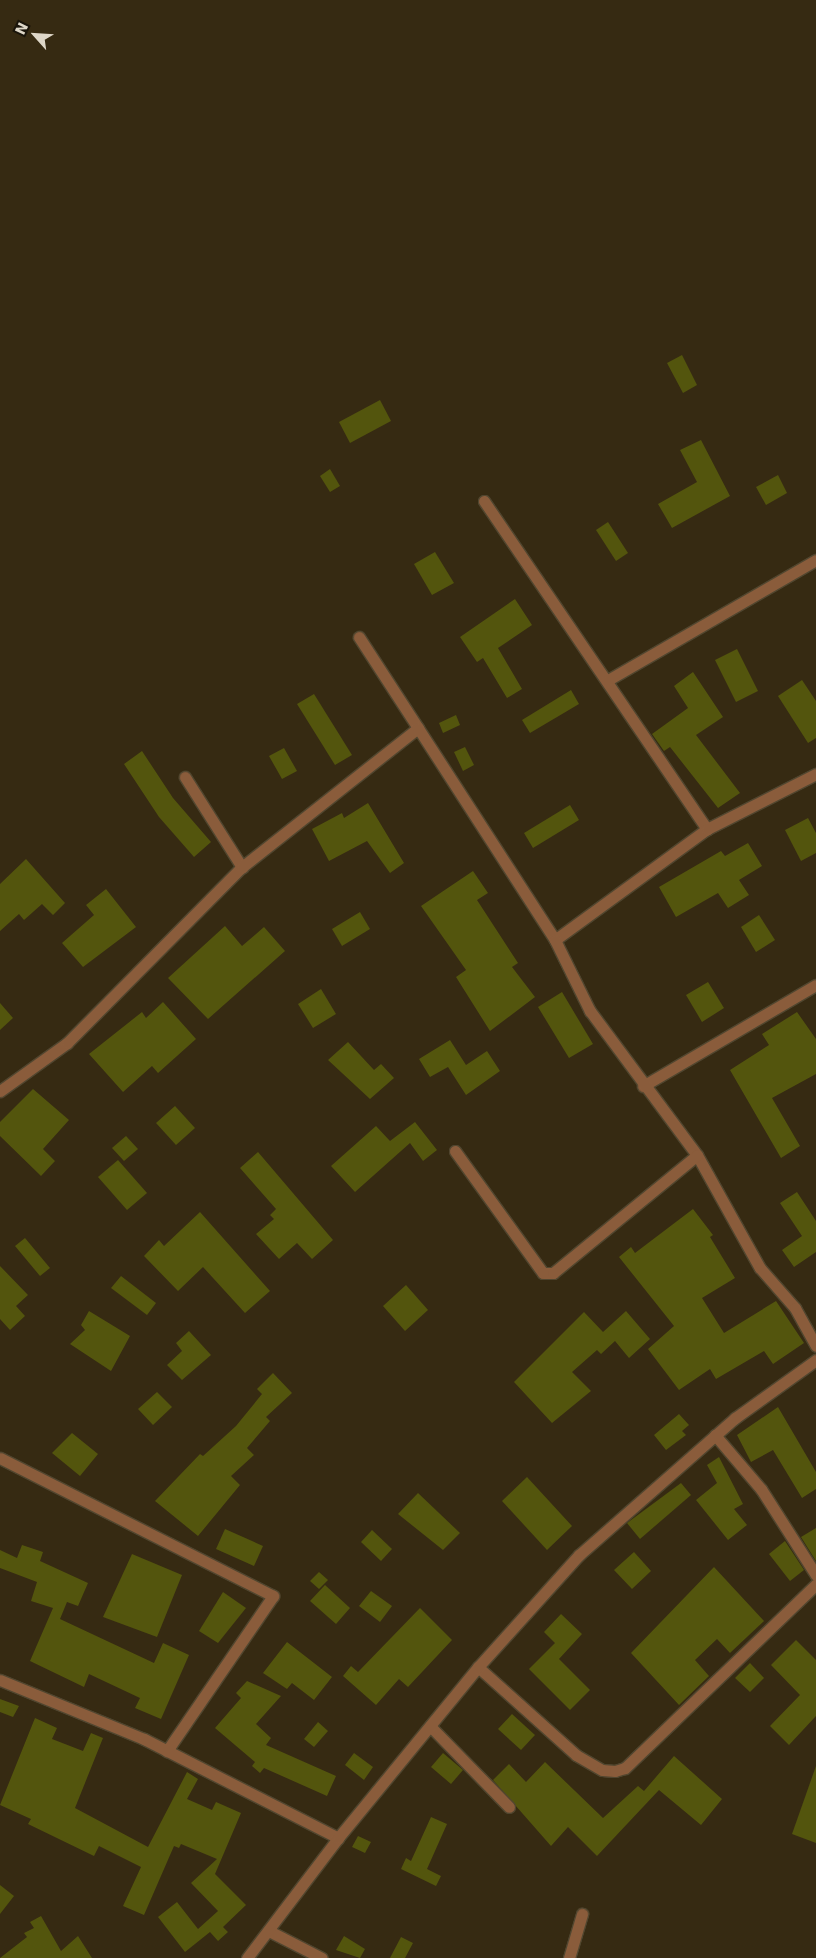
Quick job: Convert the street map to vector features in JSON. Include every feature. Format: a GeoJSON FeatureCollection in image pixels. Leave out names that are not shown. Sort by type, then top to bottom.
{"type":"FeatureCollection","features":[{"type":"Feature","properties":{"kind":"street"},"geometry":{"type":"LineString","coordinates":[[484,500],[608,680],[707,829]]}},
{"type":"Feature","properties":{"kind":"street"},"geometry":{"type":"LineString","coordinates":[[608,680],[816,560]]}},
{"type":"Feature","properties":{"kind":"street"},"geometry":{"type":"LineString","coordinates":[[359,637],[555,940],[590,1011],[643,1086],[697,1154],[760,1268],[795,1308],[816,1346]]}},
{"type":"Feature","properties":{"kind":"street"},"geometry":{"type":"LineString","coordinates":[[0,1091],[67,1043],[242,867],[418,728]]}},
{"type":"Feature","properties":{"kind":"street"},"geometry":{"type":"LineString","coordinates":[[555,940],[707,829],[816,774]]}},
{"type":"Feature","properties":{"kind":"street"},"geometry":{"type":"LineString","coordinates":[[185,777],[242,867]]}},
{"type":"Feature","properties":{"kind":"street"},"geometry":{"type":"LineString","coordinates":[[643,1086],[816,985]]}},
{"type":"Feature","properties":{"kind":"street"},"geometry":{"type":"LineString","coordinates":[[455,1151],[543,1273],[553,1273],[697,1154]]}},
{"type":"Feature","properties":{"kind":"street"},"geometry":{"type":"LineString","coordinates":[[247,1958],[338,1838],[478,1667],[579,1555],[715,1435],[816,1360]]}},
{"type":"Feature","properties":{"kind":"street"},"geometry":{"type":"LineString","coordinates":[[715,1435],[760,1489],[816,1575]]}},
{"type":"Feature","properties":{"kind":"street"},"geometry":{"type":"LineString","coordinates":[[0,1458],[274,1596],[167,1751]]}},
{"type":"Feature","properties":{"kind":"street"},"geometry":{"type":"LineString","coordinates":[[478,1667],[576,1755],[596,1768],[615,1771],[632,1761],[816,1584]]}},
{"type":"Feature","properties":{"kind":"street"},"geometry":{"type":"LineString","coordinates":[[0,1680],[167,1751],[338,1838]]}},
{"type":"Feature","properties":{"kind":"street"},"geometry":{"type":"LineString","coordinates":[[430,1726],[509,1807]]}},
{"type":"Feature","properties":{"kind":"street"},"geometry":{"type":"LineString","coordinates":[[568,1958],[582,1914]]}},
{"type":"Feature","properties":{"kind":"street"},"geometry":{"type":"LineString","coordinates":[[269,1931],[322,1958]]}},
{"type":"Feature","properties":{"kind":"building"},"geometry":{"type":"Polygon","coordinates":[[[682,355],[697,385],[683,393],[667,363],[682,355]]]}},
{"type":"Feature","properties":{"kind":"building"},"geometry":{"type":"Polygon","coordinates":[[[380,400],[391,421],[350,443],[339,422],[380,400]]]}},
{"type":"Feature","properties":{"kind":"building"},"geometry":{"type":"Polygon","coordinates":[[[701,440],[730,496],[672,528],[658,504],[697,482],[680,450],[701,440]]]}},
{"type":"Feature","properties":{"kind":"building"},"geometry":{"type":"Polygon","coordinates":[[[330,469],[340,486],[330,492],[320,476],[330,469]]]}},
{"type":"Feature","properties":{"kind":"building"},"geometry":{"type":"Polygon","coordinates":[[[778,475],[787,493],[766,505],[756,487],[778,475]]]}},
{"type":"Feature","properties":{"kind":"building"},"geometry":{"type":"Polygon","coordinates":[[[608,522],[628,553],[616,561],[596,530],[608,522]]]}},
{"type":"Feature","properties":{"kind":"building"},"geometry":{"type":"Polygon","coordinates":[[[435,552],[454,583],[432,595],[414,564],[435,552]]]}},
{"type":"Feature","properties":{"kind":"building"},"geometry":{"type":"Polygon","coordinates":[[[515,599],[532,625],[498,648],[522,689],[507,698],[483,658],[477,662],[460,637],[515,599]]]}},
{"type":"Feature","properties":{"kind":"building"},"geometry":{"type":"Polygon","coordinates":[[[737,649],[758,691],[736,702],[715,660],[737,649]]]}},
{"type":"Feature","properties":{"kind":"building"},"geometry":{"type":"Polygon","coordinates":[[[693,672],[723,717],[696,735],[740,793],[718,808],[670,747],[664,751],[652,734],[688,708],[674,686],[693,672]]]}},
{"type":"Feature","properties":{"kind":"building"},"geometry":{"type":"Polygon","coordinates":[[[802,680],[816,701],[816,738],[808,743],[778,696],[802,680]]]}},
{"type":"Feature","properties":{"kind":"building"},"geometry":{"type":"Polygon","coordinates":[[[571,690],[579,704],[530,733],[522,720],[571,690]]]}},
{"type":"Feature","properties":{"kind":"building"},"geometry":{"type":"Polygon","coordinates":[[[314,694],[352,755],[335,765],[297,704],[314,694]]]}},
{"type":"Feature","properties":{"kind":"building"},"geometry":{"type":"Polygon","coordinates":[[[456,715],[460,725],[443,733],[439,723],[456,715]]]}},
{"type":"Feature","properties":{"kind":"building"},"geometry":{"type":"Polygon","coordinates":[[[465,747],[474,765],[463,771],[454,752],[465,747]]]}},
{"type":"Feature","properties":{"kind":"building"},"geometry":{"type":"Polygon","coordinates":[[[284,748],[297,771],[282,779],[269,756],[284,748]]]}},
{"type":"Feature","properties":{"kind":"building"},"geometry":{"type":"Polygon","coordinates":[[[142,751],[173,798],[211,842],[194,857],[159,817],[124,764],[142,751]]]}},
{"type":"Feature","properties":{"kind":"building"},"geometry":{"type":"Polygon","coordinates":[[[368,803],[404,863],[390,873],[367,841],[329,861],[312,829],[342,813],[344,818],[368,803]]]}},
{"type":"Feature","properties":{"kind":"building"},"geometry":{"type":"Polygon","coordinates":[[[570,805],[579,820],[533,848],[524,833],[570,805]]]}},
{"type":"Feature","properties":{"kind":"building"},"geometry":{"type":"Polygon","coordinates":[[[808,818],[816,833],[816,853],[801,861],[785,830],[808,818]]]}},
{"type":"Feature","properties":{"kind":"building"},"geometry":{"type":"Polygon","coordinates":[[[748,843],[762,866],[739,880],[749,895],[728,908],[718,893],[676,917],[659,887],[721,851],[725,856],[748,843]]]}},
{"type":"Feature","properties":{"kind":"building"},"geometry":{"type":"Polygon","coordinates":[[[26,859],[65,903],[53,915],[42,904],[24,920],[19,914],[0,931],[0,884],[26,859]]]}},
{"type":"Feature","properties":{"kind":"building"},"geometry":{"type":"Polygon","coordinates":[[[473,871],[488,893],[477,900],[518,963],[512,967],[535,997],[490,1031],[456,977],[466,970],[421,906],[473,871]]]}},
{"type":"Feature","properties":{"kind":"building"},"geometry":{"type":"Polygon","coordinates":[[[106,889],[136,927],[83,967],[62,943],[94,915],[86,905],[106,889]]]}},
{"type":"Feature","properties":{"kind":"building"},"geometry":{"type":"Polygon","coordinates":[[[360,912],[370,929],[342,946],[332,929],[360,912]]]}},
{"type":"Feature","properties":{"kind":"building"},"geometry":{"type":"Polygon","coordinates":[[[759,915],[775,940],[756,952],[741,927],[759,915]]]}},
{"type":"Feature","properties":{"kind":"building"},"geometry":{"type":"Polygon","coordinates":[[[225,926],[242,946],[264,927],[285,951],[208,1019],[168,978],[225,926]]]}},
{"type":"Feature","properties":{"kind":"building"},"geometry":{"type":"Polygon","coordinates":[[[708,982],[724,1008],[702,1022],[686,995],[708,982]]]}},
{"type":"Feature","properties":{"kind":"building"},"geometry":{"type":"Polygon","coordinates":[[[321,989],[336,1014],[313,1028],[298,1004],[321,989]]]}},
{"type":"Feature","properties":{"kind":"building"},"geometry":{"type":"Polygon","coordinates":[[[562,992],[593,1044],[569,1058],[538,1007],[562,992]]]}},
{"type":"Feature","properties":{"kind":"building"},"geometry":{"type":"Polygon","coordinates":[[[163,1002],[196,1039],[158,1073],[152,1066],[123,1092],[89,1054],[142,1012],[146,1018],[163,1002]]]}},
{"type":"Feature","properties":{"kind":"building"},"geometry":{"type":"Polygon","coordinates":[[[0,1003],[13,1018],[0,1030],[0,1003]]]}},
{"type":"Feature","properties":{"kind":"building"},"geometry":{"type":"Polygon","coordinates":[[[797,1012],[816,1039],[816,1074],[772,1098],[800,1146],[781,1158],[730,1070],[769,1045],[762,1034],[797,1012]]]}},
{"type":"Feature","properties":{"kind":"building"},"geometry":{"type":"Polygon","coordinates":[[[450,1040],[466,1065],[487,1051],[500,1071],[466,1095],[448,1067],[430,1077],[419,1059],[450,1040]]]}},
{"type":"Feature","properties":{"kind":"building"},"geometry":{"type":"Polygon","coordinates":[[[348,1042],[374,1070],[381,1064],[394,1078],[370,1099],[328,1060],[348,1042]]]}},
{"type":"Feature","properties":{"kind":"building"},"geometry":{"type":"Polygon","coordinates":[[[33,1089],[69,1120],[43,1149],[55,1161],[41,1176],[0,1136],[0,1122],[33,1089]]]}},
{"type":"Feature","properties":{"kind":"building"},"geometry":{"type":"Polygon","coordinates":[[[175,1106],[195,1128],[176,1145],[156,1123],[175,1106]]]}},
{"type":"Feature","properties":{"kind":"building"},"geometry":{"type":"Polygon","coordinates":[[[415,1122],[437,1150],[423,1161],[410,1143],[355,1192],[331,1166],[376,1126],[390,1141],[415,1122]]]}},
{"type":"Feature","properties":{"kind":"building"},"geometry":{"type":"Polygon","coordinates":[[[126,1136],[138,1149],[124,1161],[112,1148],[126,1136]]]}},
{"type":"Feature","properties":{"kind":"building"},"geometry":{"type":"Polygon","coordinates":[[[258,1152],[333,1240],[312,1259],[297,1243],[279,1259],[256,1234],[274,1219],[270,1215],[276,1209],[240,1168],[258,1152]]]}},
{"type":"Feature","properties":{"kind":"building"},"geometry":{"type":"Polygon","coordinates":[[[118,1160],[147,1193],[127,1210],[98,1177],[118,1160]]]}},
{"type":"Feature","properties":{"kind":"building"},"geometry":{"type":"Polygon","coordinates":[[[797,1192],[816,1221],[816,1252],[794,1267],[782,1250],[802,1236],[780,1203],[797,1192]]]}},
{"type":"Feature","properties":{"kind":"building"},"geometry":{"type":"Polygon","coordinates":[[[693,1209],[713,1235],[710,1237],[735,1278],[702,1298],[724,1333],[776,1301],[804,1343],[773,1364],[764,1351],[716,1379],[710,1369],[679,1390],[648,1349],[674,1326],[619,1257],[631,1247],[635,1253],[693,1209]]]}},
{"type":"Feature","properties":{"kind":"building"},"geometry":{"type":"Polygon","coordinates":[[[200,1212],[270,1291],[245,1313],[203,1267],[178,1291],[144,1256],[159,1240],[164,1246],[200,1212]]]}},
{"type":"Feature","properties":{"kind":"building"},"geometry":{"type":"Polygon","coordinates":[[[25,1238],[50,1268],[40,1276],[15,1246],[25,1238]]]}},
{"type":"Feature","properties":{"kind":"building"},"geometry":{"type":"Polygon","coordinates":[[[0,1266],[28,1295],[16,1306],[25,1316],[10,1330],[0,1319],[0,1266]]]}},
{"type":"Feature","properties":{"kind":"building"},"geometry":{"type":"Polygon","coordinates":[[[121,1276],[156,1303],[147,1315],[111,1288],[121,1276]]]}},
{"type":"Feature","properties":{"kind":"building"},"geometry":{"type":"Polygon","coordinates":[[[406,1285],[428,1310],[405,1331],[383,1306],[406,1285]]]}},
{"type":"Feature","properties":{"kind":"building"},"geometry":{"type":"Polygon","coordinates":[[[89,1311],[130,1336],[111,1371],[70,1344],[85,1330],[81,1325],[89,1311]]]}},
{"type":"Feature","properties":{"kind":"building"},"geometry":{"type":"Polygon","coordinates":[[[626,1311],[650,1339],[629,1358],[615,1341],[601,1354],[597,1350],[572,1372],[591,1391],[552,1423],[514,1382],[584,1312],[603,1332],[626,1311]]]}},
{"type":"Feature","properties":{"kind":"building"},"geometry":{"type":"Polygon","coordinates":[[[189,1331],[211,1355],[182,1380],[167,1365],[182,1351],[176,1343],[189,1331]]]}},
{"type":"Feature","properties":{"kind":"building"},"geometry":{"type":"Polygon","coordinates":[[[273,1373],[292,1393],[266,1417],[270,1421],[247,1448],[254,1455],[231,1476],[240,1485],[198,1536],[155,1501],[200,1454],[203,1456],[236,1426],[262,1394],[257,1389],[273,1373]]]}},
{"type":"Feature","properties":{"kind":"building"},"geometry":{"type":"Polygon","coordinates":[[[157,1392],[172,1407],[153,1425],[138,1409],[157,1392]]]}},
{"type":"Feature","properties":{"kind":"building"},"geometry":{"type":"Polygon","coordinates":[[[778,1407],[816,1472],[816,1489],[802,1498],[773,1450],[751,1462],[737,1435],[778,1407]]]}},
{"type":"Feature","properties":{"kind":"building"},"geometry":{"type":"Polygon","coordinates":[[[679,1414],[689,1425],[682,1431],[686,1435],[666,1450],[654,1435],[679,1414]]]}},
{"type":"Feature","properties":{"kind":"building"},"geometry":{"type":"Polygon","coordinates":[[[72,1433],[98,1454],[80,1476],[52,1453],[72,1433]]]}},
{"type":"Feature","properties":{"kind":"building"},"geometry":{"type":"Polygon","coordinates":[[[719,1457],[743,1504],[734,1509],[747,1525],[728,1540],[696,1500],[717,1483],[707,1465],[719,1457]]]}},
{"type":"Feature","properties":{"kind":"building"},"geometry":{"type":"Polygon","coordinates":[[[527,1477],[572,1526],[547,1550],[502,1501],[527,1477]]]}},
{"type":"Feature","properties":{"kind":"building"},"geometry":{"type":"Polygon","coordinates":[[[681,1483],[691,1495],[640,1539],[627,1523],[681,1483]]]}},
{"type":"Feature","properties":{"kind":"building"},"geometry":{"type":"Polygon","coordinates":[[[418,1493],[460,1533],[443,1550],[398,1514],[418,1493]]]}},
{"type":"Feature","properties":{"kind":"building"},"geometry":{"type":"Polygon","coordinates":[[[816,1528],[816,1561],[801,1537],[816,1528]]]}},
{"type":"Feature","properties":{"kind":"building"},"geometry":{"type":"Polygon","coordinates":[[[225,1529],[263,1546],[254,1566],[216,1549],[225,1529]]]}},
{"type":"Feature","properties":{"kind":"building"},"geometry":{"type":"Polygon","coordinates":[[[372,1530],[392,1549],[381,1561],[361,1542],[372,1530]]]}},
{"type":"Feature","properties":{"kind":"building"},"geometry":{"type":"Polygon","coordinates":[[[785,1541],[804,1570],[790,1581],[769,1554],[785,1541]]]}},
{"type":"Feature","properties":{"kind":"building"},"geometry":{"type":"Polygon","coordinates":[[[22,1545],[43,1552],[40,1561],[88,1583],[78,1606],[67,1602],[60,1619],[154,1663],[163,1643],[189,1655],[161,1719],[135,1708],[140,1698],[89,1674],[84,1687],[30,1661],[53,1608],[31,1601],[37,1582],[0,1568],[0,1550],[17,1558],[22,1545]]]}},
{"type":"Feature","properties":{"kind":"building"},"geometry":{"type":"Polygon","coordinates":[[[634,1552],[651,1571],[632,1589],[614,1570],[634,1552]]]}},
{"type":"Feature","properties":{"kind":"building"},"geometry":{"type":"Polygon","coordinates":[[[132,1554],[182,1575],[157,1637],[103,1617],[132,1554]]]}},
{"type":"Feature","properties":{"kind":"building"},"geometry":{"type":"Polygon","coordinates":[[[714,1567],[764,1621],[730,1653],[717,1639],[695,1660],[709,1676],[679,1705],[631,1653],[714,1567]]]}},
{"type":"Feature","properties":{"kind":"building"},"geometry":{"type":"Polygon","coordinates":[[[319,1572],[328,1580],[319,1589],[310,1581],[319,1572]]]}},
{"type":"Feature","properties":{"kind":"building"},"geometry":{"type":"Polygon","coordinates":[[[325,1585],[350,1608],[336,1624],[310,1601],[325,1585]]]}},
{"type":"Feature","properties":{"kind":"building"},"geometry":{"type":"Polygon","coordinates":[[[371,1591],[392,1606],[380,1622],[359,1606],[371,1591]]]}},
{"type":"Feature","properties":{"kind":"building"},"geometry":{"type":"Polygon","coordinates":[[[223,1592],[246,1608],[218,1643],[199,1631],[223,1592]]]}},
{"type":"Feature","properties":{"kind":"building"},"geometry":{"type":"Polygon","coordinates":[[[420,1608],[452,1640],[408,1687],[399,1679],[376,1705],[343,1676],[351,1666],[358,1672],[420,1608]]]}},
{"type":"Feature","properties":{"kind":"building"},"geometry":{"type":"Polygon","coordinates":[[[561,1614],[582,1634],[559,1659],[590,1690],[570,1710],[529,1669],[555,1643],[544,1632],[561,1614]]]}},
{"type":"Feature","properties":{"kind":"building"},"geometry":{"type":"Polygon","coordinates":[[[796,1640],[816,1660],[816,1716],[789,1745],[770,1726],[800,1695],[771,1665],[796,1640]]]}},
{"type":"Feature","properties":{"kind":"building"},"geometry":{"type":"Polygon","coordinates":[[[287,1642],[332,1677],[314,1700],[292,1683],[287,1689],[263,1673],[287,1642]]]}},
{"type":"Feature","properties":{"kind":"building"},"geometry":{"type":"Polygon","coordinates":[[[750,1663],[764,1678],[750,1692],[735,1678],[750,1663]]]}},
{"type":"Feature","properties":{"kind":"building"},"geometry":{"type":"Polygon","coordinates":[[[247,1681],[281,1696],[256,1724],[271,1738],[266,1745],[336,1776],[327,1796],[264,1768],[260,1773],[252,1766],[255,1762],[215,1728],[241,1698],[236,1693],[247,1681]]]}},
{"type":"Feature","properties":{"kind":"building"},"geometry":{"type":"Polygon","coordinates":[[[0,1699],[19,1706],[13,1717],[0,1712],[0,1699]]]}},
{"type":"Feature","properties":{"kind":"building"},"geometry":{"type":"Polygon","coordinates":[[[512,1714],[535,1735],[521,1750],[498,1729],[512,1714]]]}},
{"type":"Feature","properties":{"kind":"building"},"geometry":{"type":"Polygon","coordinates":[[[35,1718],[57,1728],[52,1739],[83,1751],[91,1733],[103,1738],[75,1808],[148,1847],[187,1772],[198,1779],[187,1799],[212,1810],[216,1802],[241,1813],[215,1874],[246,1905],[223,1927],[228,1932],[218,1941],[210,1932],[185,1952],[158,1917],[177,1902],[198,1929],[218,1911],[191,1883],[217,1859],[181,1844],[179,1848],[174,1846],[144,1915],[123,1906],[141,1867],[99,1846],[94,1856],[28,1824],[31,1819],[0,1805],[35,1718]]]}},
{"type":"Feature","properties":{"kind":"building"},"geometry":{"type":"Polygon","coordinates":[[[318,1722],[328,1731],[314,1747],[304,1739],[318,1722]]]}},
{"type":"Feature","properties":{"kind":"building"},"geometry":{"type":"Polygon","coordinates":[[[354,1753],[373,1767],[364,1780],[345,1765],[354,1753]]]}},
{"type":"Feature","properties":{"kind":"building"},"geometry":{"type":"Polygon","coordinates":[[[443,1753],[463,1770],[451,1784],[431,1767],[443,1753]]]}},
{"type":"Feature","properties":{"kind":"building"},"geometry":{"type":"Polygon","coordinates":[[[674,1756],[722,1799],[701,1825],[659,1790],[597,1856],[568,1827],[551,1846],[493,1780],[509,1764],[526,1782],[545,1762],[603,1818],[638,1786],[644,1791],[674,1756]]]}},
{"type":"Feature","properties":{"kind":"building"},"geometry":{"type":"Polygon","coordinates":[[[816,1766],[816,1843],[792,1834],[816,1766]]]}},
{"type":"Feature","properties":{"kind":"building"},"geometry":{"type":"Polygon","coordinates":[[[431,1817],[447,1824],[427,1869],[441,1876],[436,1886],[401,1869],[406,1858],[411,1861],[431,1817]]]}},
{"type":"Feature","properties":{"kind":"building"},"geometry":{"type":"Polygon","coordinates":[[[358,1836],[371,1842],[365,1853],[352,1847],[358,1836]]]}},
{"type":"Feature","properties":{"kind":"building"},"geometry":{"type":"Polygon","coordinates":[[[0,1885],[14,1896],[0,1914],[0,1885]]]}},
{"type":"Feature","properties":{"kind":"building"},"geometry":{"type":"Polygon","coordinates":[[[41,1916],[61,1951],[78,1936],[92,1958],[0,1958],[27,1937],[24,1933],[34,1928],[30,1922],[41,1916]]]}},
{"type":"Feature","properties":{"kind":"building"},"geometry":{"type":"Polygon","coordinates":[[[344,1936],[365,1949],[360,1958],[336,1950],[344,1936]]]}},
{"type":"Feature","properties":{"kind":"building"},"geometry":{"type":"Polygon","coordinates":[[[401,1937],[413,1943],[405,1958],[390,1958],[401,1937]]]}}]}
